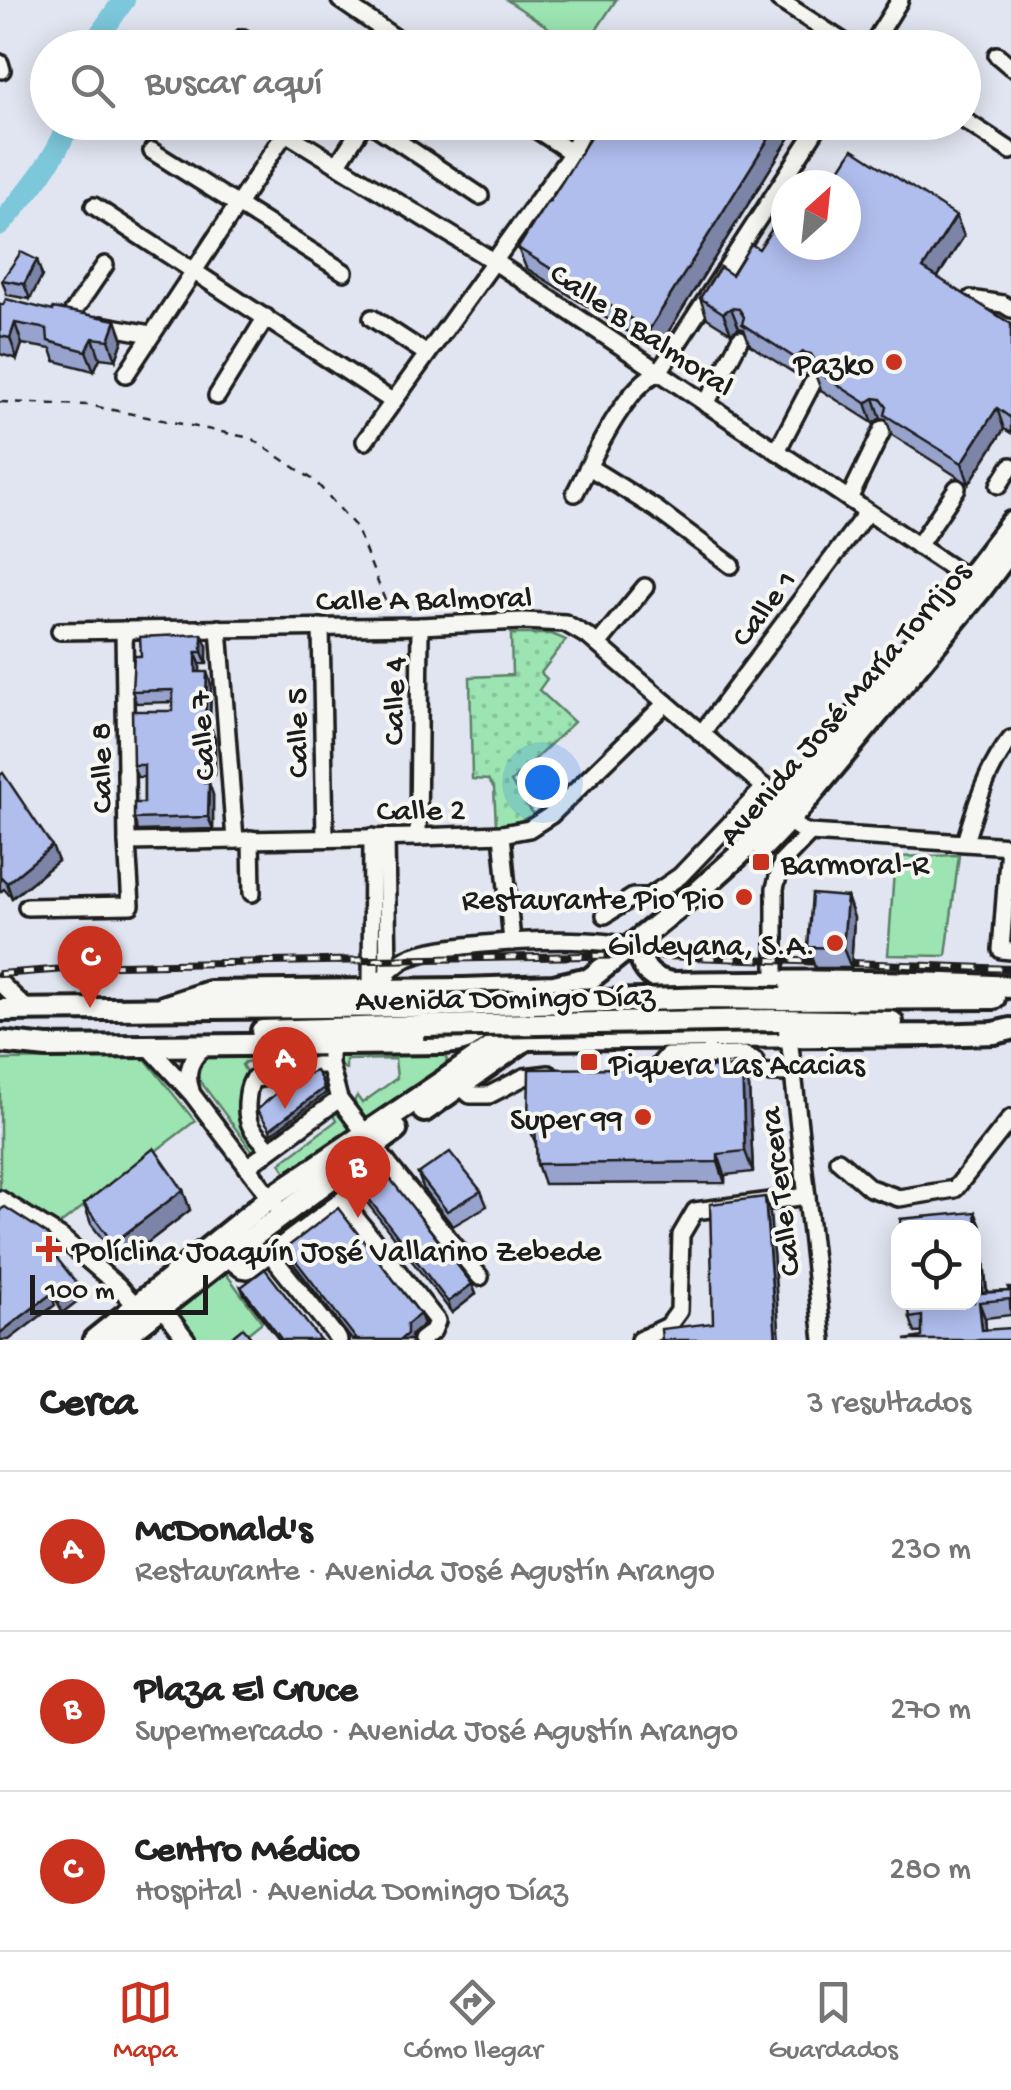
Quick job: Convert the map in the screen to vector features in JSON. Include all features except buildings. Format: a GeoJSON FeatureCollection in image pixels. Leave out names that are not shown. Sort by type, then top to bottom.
{"type":"FeatureCollection","features":[{"type":"Feature","properties":{"kind":"main road","name":"Avenida José María Torrijos"},"geometry":{"type":"LineString","coordinates":[[975,584],[1011,523]]}},
{"type":"Feature","properties":{"kind":"main road","name":"Avenida José María Torrijos"},"geometry":{"type":"LineString","coordinates":[[457,1081],[528,1039],[749,862],[975,584],[1011,549]]}},
{"type":"Feature","properties":{"kind":"main road","name":"Avenida José María Torrijos"},"geometry":{"type":"LineString","coordinates":[[457,1081],[592,977],[634,951]]}},
{"type":"Feature","properties":{"kind":"main road"},"geometry":{"type":"LineString","coordinates":[[634,951],[650,975],[672,983],[778,990],[915,982],[1011,987]]}},
{"type":"Feature","properties":{"kind":"main road"},"geometry":{"type":"LineString","coordinates":[[163,1007],[209,992],[383,984],[463,989],[554,986],[592,977]]}},
{"type":"Feature","properties":{"kind":"main road"},"geometry":{"type":"LineString","coordinates":[[670,1039],[654,1020],[654,1007],[658,996],[672,983]]}},
{"type":"Feature","properties":{"kind":"main road"},"geometry":{"type":"LineString","coordinates":[[0,1040],[46,1046],[208,1045],[330,1054],[444,1043],[466,1040],[480,1021],[473,998],[463,989]]}},
{"type":"Feature","properties":{"kind":"main road","name":"Avenida Domingo Díaz"},"geometry":{"type":"LineString","coordinates":[[0,1040],[714,998],[778,990],[1011,998]]}},
{"type":"Feature","properties":{"kind":"main road","name":"Avenida Domingo Díaz"},"geometry":{"type":"LineString","coordinates":[[0,1010],[163,1007],[784,1029],[1011,1027]]}},
{"type":"Feature","properties":{"kind":"main road"},"geometry":{"type":"LineString","coordinates":[[528,1039],[670,1039],[784,1029]]}},
{"type":"Feature","properties":{"kind":"main road"},"geometry":{"type":"LineString","coordinates":[[94,1340],[226,1256],[277,1206],[457,1081],[457,1060],[444,1043]]}},
{"type":"Feature","properties":{"kind":"main road"},"geometry":{"type":"LineString","coordinates":[[120,1340],[151,1303],[248,1216],[277,1206]]}},
{"type":"Feature","properties":{"kind":"main road"},"geometry":{"type":"LineString","coordinates":[[226,1256],[226,1244],[248,1216]]}},
{"type":"Feature","properties":{"kind":"street"},"geometry":{"type":"LineString","coordinates":[[340,0],[384,30]]}},
{"type":"Feature","properties":{"kind":"street"},"geometry":{"type":"LineString","coordinates":[[779,0],[825,30]]}},
{"type":"Feature","properties":{"kind":"street"},"geometry":{"type":"LineString","coordinates":[[881,30],[900,0]]}},
{"type":"Feature","properties":{"kind":"street"},"geometry":{"type":"LineString","coordinates":[[997,55],[1011,66]]}},
{"type":"Feature","properties":{"kind":"street"},"geometry":{"type":"LineString","coordinates":[[981,131],[1011,151]]}},
{"type":"Feature","properties":{"kind":"street"},"geometry":{"type":"LineString","coordinates":[[126,374],[280,140]]}},
{"type":"Feature","properties":{"kind":"street","name":"Calle B Balmoral"},"geometry":{"type":"LineString","coordinates":[[296,140],[495,262],[975,584]]}},
{"type":"Feature","properties":{"kind":"street"},"geometry":{"type":"LineString","coordinates":[[337,165],[354,140]]}},
{"type":"Feature","properties":{"kind":"street"},"geometry":{"type":"LineString","coordinates":[[394,140],[480,196]]}},
{"type":"Feature","properties":{"kind":"street"},"geometry":{"type":"LineString","coordinates":[[553,140],[572,153]]}},
{"type":"Feature","properties":{"kind":"street"},"geometry":{"type":"LineString","coordinates":[[365,442],[578,140]]}},
{"type":"Feature","properties":{"kind":"street"},"geometry":{"type":"LineString","coordinates":[[575,493],[610,427],[647,377],[659,372],[809,140]]}},
{"type":"Feature","properties":{"kind":"street"},"geometry":{"type":"LineString","coordinates":[[152,150],[344,272]]}},
{"type":"Feature","properties":{"kind":"street"},"geometry":{"type":"LineString","coordinates":[[94,206],[392,402]]}},
{"type":"Feature","properties":{"kind":"street"},"geometry":{"type":"LineString","coordinates":[[69,318],[105,265]]}},
{"type":"Feature","properties":{"kind":"street"},"geometry":{"type":"LineString","coordinates":[[971,298],[1011,309]]}},
{"type":"Feature","properties":{"kind":"street"},"geometry":{"type":"LineString","coordinates":[[52,315],[152,334]]}},
{"type":"Feature","properties":{"kind":"street"},"geometry":{"type":"LineString","coordinates":[[217,396],[266,318]]}},
{"type":"Feature","properties":{"kind":"street"},"geometry":{"type":"LineString","coordinates":[[372,318],[427,354]]}},
{"type":"Feature","properties":{"kind":"street"},"geometry":{"type":"LineString","coordinates":[[706,404],[740,339]]}},
{"type":"Feature","properties":{"kind":"street"},"geometry":{"type":"LineString","coordinates":[[777,452],[812,384]]}},
{"type":"Feature","properties":{"kind":"street"},"geometry":{"type":"LineString","coordinates":[[848,500],[883,430]]}},
{"type":"Feature","properties":{"kind":"street"},"geometry":{"type":"LineString","coordinates":[[998,485],[1011,466]]}},
{"type":"Feature","properties":{"kind":"street"},"geometry":{"type":"LineString","coordinates":[[588,467],[731,564]]}},
{"type":"Feature","properties":{"kind":"street"},"geometry":{"type":"LineString","coordinates":[[918,546],[956,488]]}},
{"type":"Feature","properties":{"kind":"street","name":"Calle 1"},"geometry":{"type":"LineString","coordinates":[[701,734],[867,512]]}},
{"type":"Feature","properties":{"kind":"street"},"geometry":{"type":"LineString","coordinates":[[598,644],[645,588]]}},
{"type":"Feature","properties":{"kind":"street","name":"Calle A Balmoral"},"geometry":{"type":"LineString","coordinates":[[60,631],[566,623],[598,644],[778,798],[794,826],[810,833]]}},
{"type":"Feature","properties":{"kind":"street","name":"Calle 4"},"geometry":{"type":"LineString","coordinates":[[418,838],[420,626]]}},
{"type":"Feature","properties":{"kind":"street","name":"Calle 5"},"geometry":{"type":"LineString","coordinates":[[320,627],[325,838]]}},
{"type":"Feature","properties":{"kind":"street","name":"Calle 7"},"geometry":{"type":"LineString","coordinates":[[219,628],[252,894]]}},
{"type":"Feature","properties":{"kind":"street","name":"Calle 8"},"geometry":{"type":"LineString","coordinates":[[27,907],[131,905],[124,630]]}},
{"type":"Feature","properties":{"kind":"street","name":"Calle 2"},"geometry":{"type":"LineString","coordinates":[[128,842],[418,838],[528,829],[550,815],[666,704]]}},
{"type":"Feature","properties":{"kind":"street"},"geometry":{"type":"LineString","coordinates":[[964,842],[984,788],[1011,738]]}},
{"type":"Feature","properties":{"kind":"street"},"geometry":{"type":"LineString","coordinates":[[605,915],[633,897],[649,896],[680,876],[765,788]]}},
{"type":"Feature","properties":{"kind":"street"},"geometry":{"type":"LineString","coordinates":[[778,990],[776,888],[782,862],[810,833],[1010,846],[1001,950],[1011,951]]}},
{"type":"Feature","properties":{"kind":"street"},"geometry":{"type":"LineString","coordinates":[[502,834],[512,942]]}},
{"type":"Feature","properties":{"kind":"street"},"geometry":{"type":"LineString","coordinates":[[379,837],[383,984]]}},
{"type":"Feature","properties":{"kind":"street"},"geometry":{"type":"LineString","coordinates":[[379,837],[383,984]]}},
{"type":"Feature","properties":{"kind":"street"},"geometry":{"type":"LineString","coordinates":[[649,896],[671,922]]}},
{"type":"Feature","properties":{"kind":"street"},"geometry":{"type":"LineString","coordinates":[[383,984],[406,959],[429,950],[512,942],[612,942],[634,951]]}},
{"type":"Feature","properties":{"kind":"street"},"geometry":{"type":"LineString","coordinates":[[0,983],[27,1009]]}},
{"type":"Feature","properties":{"kind":"street","name":"Calle Tercera"},"geometry":{"type":"LineString","coordinates":[[784,1029],[824,1340]]}},
{"type":"Feature","properties":{"kind":"street"},"geometry":{"type":"LineString","coordinates":[[192,1094],[188,1083],[192,1061],[208,1045]]}},
{"type":"Feature","properties":{"kind":"street"},"geometry":{"type":"LineString","coordinates":[[148,1046],[192,1094],[277,1206]]}},
{"type":"Feature","properties":{"kind":"street"},"geometry":{"type":"LineString","coordinates":[[330,1054],[333,1103],[480,1278]]}},
{"type":"Feature","properties":{"kind":"street"},"geometry":{"type":"LineString","coordinates":[[270,1148],[246,1119],[248,1087],[254,1079],[293,1074],[316,1065],[330,1054]]}},
{"type":"Feature","properties":{"kind":"street"},"geometry":{"type":"LineString","coordinates":[[698,1072],[652,1072],[667,1056],[744,1056],[755,1061],[757,1072]]}},
{"type":"Feature","properties":{"kind":"street"},"geometry":{"type":"LineString","coordinates":[[718,1072],[792,1073]]}},
{"type":"Feature","properties":{"kind":"street"},"geometry":{"type":"LineString","coordinates":[[457,1081],[470,1095],[478,1096],[489,1095],[524,1077],[558,1074]]}},
{"type":"Feature","properties":{"kind":"street"},"geometry":{"type":"LineString","coordinates":[[247,1112],[268,1137],[273,1137],[318,1104],[333,1103]]}},
{"type":"Feature","properties":{"kind":"street"},"geometry":{"type":"LineString","coordinates":[[247,1167],[333,1103]]}},
{"type":"Feature","properties":{"kind":"street"},"geometry":{"type":"LineString","coordinates":[[838,1160],[870,1188],[899,1198],[955,1189],[1011,1118]]}},
{"type":"Feature","properties":{"kind":"street"},"geometry":{"type":"LineString","coordinates":[[226,1256],[248,1270],[342,1200],[370,1176],[367,1144]]}},
{"type":"Feature","properties":{"kind":"street"},"geometry":{"type":"LineString","coordinates":[[640,1340],[668,1326],[679,1311],[681,1236],[695,1211],[806,1196]]}},
{"type":"Feature","properties":{"kind":"street"},"geometry":{"type":"LineString","coordinates":[[0,1199],[62,1237],[118,1286],[151,1303],[187,1340]]}},
{"type":"Feature","properties":{"kind":"street"},"geometry":{"type":"LineString","coordinates":[[342,1200],[437,1320],[433,1331],[421,1340]]}},
{"type":"Feature","properties":{"kind":"street"},"geometry":{"type":"LineString","coordinates":[[271,1254],[339,1340]]}},
{"type":"Feature","properties":{"kind":"path"},"geometry":{"type":"LineString","coordinates":[[0,402],[88,405],[251,438],[315,481],[356,527],[388,608]]}},
{"type":"Feature","properties":{"kind":"green space"},"geometry":{"type":"Polygon","coordinates":[[[507,0],[616,0],[596,30],[552,30],[507,0]]]}},
{"type":"Feature","properties":{"kind":"green space"},"geometry":{"type":"Polygon","coordinates":[[[511,634],[552,634],[566,640],[541,673],[547,679],[539,690],[574,722],[511,782],[534,815],[496,825],[494,788],[488,780],[472,779],[470,677],[512,675],[511,634]]]}},
{"type":"Feature","properties":{"kind":"green space"},"geometry":{"type":"Polygon","coordinates":[[[959,855],[946,956],[888,955],[895,857],[959,855]]]}},
{"type":"Feature","properties":{"kind":"green space"},"geometry":{"type":"Polygon","coordinates":[[[438,1052],[445,1056],[445,1064],[369,1121],[363,1120],[357,1111],[355,1099],[357,1096],[362,1103],[397,1078],[395,1059],[346,1060],[346,1069],[338,1065],[336,1053],[438,1052]]]}},
{"type":"Feature","properties":{"kind":"green space"},"geometry":{"type":"Polygon","coordinates":[[[323,1053],[321,1058],[293,1069],[287,1060],[242,1065],[249,1077],[260,1149],[254,1153],[194,1073],[202,1059],[213,1055],[323,1053]]]}},
{"type":"Feature","properties":{"kind":"green space"},"geometry":{"type":"Polygon","coordinates":[[[0,1060],[146,1060],[195,1121],[59,1225],[0,1189],[0,1060]]]}},
{"type":"Feature","properties":{"kind":"green space"},"geometry":{"type":"Polygon","coordinates":[[[336,1110],[354,1130],[288,1175],[280,1163],[336,1121],[332,1113],[336,1110]]]}},
{"type":"Feature","properties":{"kind":"green space"},"geometry":{"type":"Polygon","coordinates":[[[224,1271],[262,1322],[240,1340],[196,1340],[172,1312],[224,1271]]]}},
{"type":"Feature","properties":{"kind":"waterway"},"geometry":{"type":"LineString","coordinates":[[103,30],[124,0]]}},
{"type":"Feature","properties":{"kind":"waterway"},"geometry":{"type":"LineString","coordinates":[[0,225],[62,140]]}},
{"type":"Feature","properties":{"kind":"railway"},"geometry":{"type":"LineString","coordinates":[[0,974],[117,965],[639,955],[1011,969]]}},
{"type":"Feature","properties":{"kind":"place","name":"Pazko"},"geometry":{"type":"Point","coordinates":[894,362]}},
{"type":"Feature","properties":{"kind":"place","name":"Barmoral-R"},"geometry":{"type":"Point","coordinates":[761,862]}},
{"type":"Feature","properties":{"kind":"place","name":"Restaurante Pio Pio"},"geometry":{"type":"Point","coordinates":[744,897]}},
{"type":"Feature","properties":{"kind":"place","name":"Gildeyana, S.A."},"geometry":{"type":"Point","coordinates":[835,943]}},
{"type":"Feature","properties":{"kind":"place","name":"Centro Médico"},"geometry":{"type":"Point","coordinates":[90,1008]}},
{"type":"Feature","properties":{"kind":"place","name":"Piquera Las Acacias"},"geometry":{"type":"Point","coordinates":[589,1062]}},
{"type":"Feature","properties":{"kind":"place","name":"McDonald's"},"geometry":{"type":"Point","coordinates":[285,1109]}},
{"type":"Feature","properties":{"kind":"place","name":"Super 99"},"geometry":{"type":"Point","coordinates":[643,1117]}},
{"type":"Feature","properties":{"kind":"place","name":"Plaza El Cruce"},"geometry":{"type":"Point","coordinates":[358,1218]}},
{"type":"Feature","properties":{"kind":"place","name":"Políclina Joaquín José Vallarino Zebede"},"geometry":{"type":"Point","coordinates":[49,1249]}}]}
